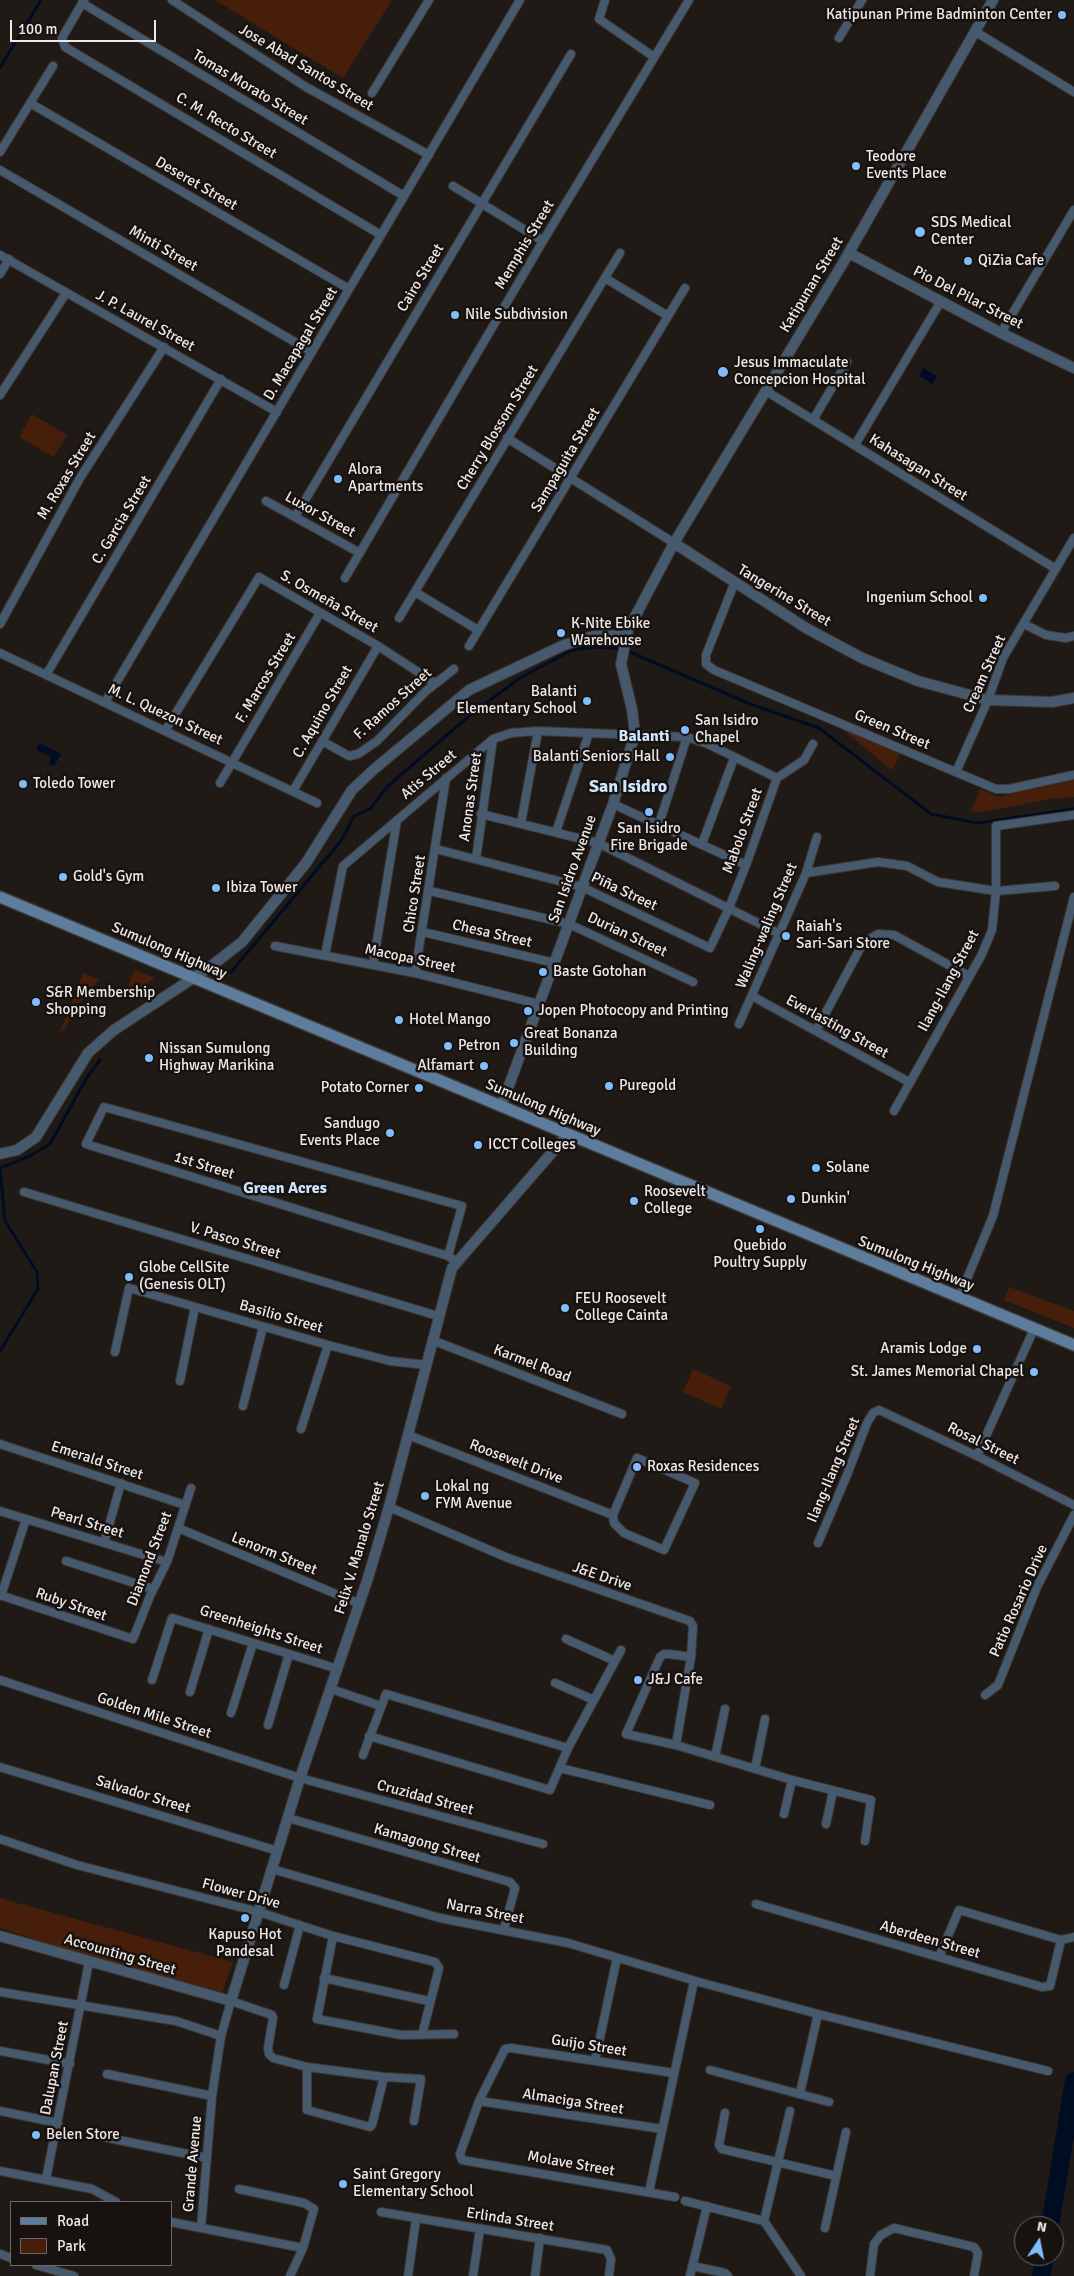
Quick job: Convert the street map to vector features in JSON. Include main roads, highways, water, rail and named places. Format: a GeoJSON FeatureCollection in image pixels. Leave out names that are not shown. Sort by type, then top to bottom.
{"type":"FeatureCollection","features":[{"type":"Feature","properties":{"kind":"main road","name":"Sumulong Highway"},"geometry":{"type":"LineString","coordinates":[[0,897],[1074,1345]]}},
{"type":"Feature","properties":{"kind":"water"},"geometry":{"type":"Polygon","coordinates":[[[923,368],[937,376],[932,384],[919,376],[923,368]]]}},
{"type":"Feature","properties":{"kind":"water"},"geometry":{"type":"Polygon","coordinates":[[[40,743],[61,754],[54,766],[49,764],[51,757],[37,750],[37,746],[40,743]]]}},
{"type":"Feature","properties":{"kind":"waterway"},"geometry":{"type":"LineString","coordinates":[[0,68],[41,0]]}},
{"type":"Feature","properties":{"kind":"waterway"},"geometry":{"type":"LineString","coordinates":[[231,972],[341,841],[354,816],[370,809],[388,786],[469,716],[520,678],[570,651],[578,649],[598,647],[623,649],[750,704],[819,728],[931,814],[977,823],[1074,809]]}},
{"type":"Feature","properties":{"kind":"waterway"},"geometry":{"type":"LineString","coordinates":[[0,1351],[38,1289],[37,1272],[5,1221],[0,1168],[30,1156],[50,1144],[86,1079],[100,1060]]}},
{"type":"Feature","properties":{"kind":"waterway"},"geometry":{"type":"LineString","coordinates":[[1052,2216],[1074,2081]]}},
{"type":"Feature","properties":{"kind":"waterway"},"geometry":{"type":"LineString","coordinates":[[1041,2276],[1043,2266]]}},
{"type":"Feature","properties":{"kind":"place","name":"Katipunan Prime Badminton Center"},"geometry":{"type":"Point","coordinates":[1062,15]}},
{"type":"Feature","properties":{"kind":"place","name":"Teodore Events Place"},"geometry":{"type":"Point","coordinates":[856,166]}},
{"type":"Feature","properties":{"kind":"place","name":"SDS Medical Center"},"geometry":{"type":"Point","coordinates":[920,232]}},
{"type":"Feature","properties":{"kind":"place","name":"QiZia Cafe"},"geometry":{"type":"Point","coordinates":[968,261]}},
{"type":"Feature","properties":{"kind":"place","name":"Nile Subdivision"},"geometry":{"type":"Point","coordinates":[455,315]}},
{"type":"Feature","properties":{"kind":"place","name":"Jesus Immaculate Concepcion Hospital"},"geometry":{"type":"Point","coordinates":[723,372]}},
{"type":"Feature","properties":{"kind":"place","name":"Alora Apartments"},"geometry":{"type":"Point","coordinates":[338,479]}},
{"type":"Feature","properties":{"kind":"place","name":"Ingenium School"},"geometry":{"type":"Point","coordinates":[983,598]}},
{"type":"Feature","properties":{"kind":"place","name":"K-Nite Ebike Warehouse"},"geometry":{"type":"Point","coordinates":[561,633]}},
{"type":"Feature","properties":{"kind":"place","name":"Balanti Elementary School"},"geometry":{"type":"Point","coordinates":[587,701]}},
{"type":"Feature","properties":{"kind":"place","name":"San Isidro Chapel"},"geometry":{"type":"Point","coordinates":[685,730]}},
{"type":"Feature","properties":{"kind":"place","name":"Balanti Seniors Hall"},"geometry":{"type":"Point","coordinates":[670,757]}},
{"type":"Feature","properties":{"kind":"place","name":"Toledo Tower"},"geometry":{"type":"Point","coordinates":[23,784]}},
{"type":"Feature","properties":{"kind":"place","name":"San Isidro Fire Brigade"},"geometry":{"type":"Point","coordinates":[649,812]}},
{"type":"Feature","properties":{"kind":"place","name":"Gold's Gym"},"geometry":{"type":"Point","coordinates":[63,877]}},
{"type":"Feature","properties":{"kind":"place","name":"Ibiza Tower"},"geometry":{"type":"Point","coordinates":[216,888]}},
{"type":"Feature","properties":{"kind":"place","name":"Raiah's Sari-Sari Store"},"geometry":{"type":"Point","coordinates":[786,936]}},
{"type":"Feature","properties":{"kind":"place","name":"Baste Gotohan"},"geometry":{"type":"Point","coordinates":[543,972]}},
{"type":"Feature","properties":{"kind":"place","name":"S&R Membership Shopping"},"geometry":{"type":"Point","coordinates":[36,1002]}},
{"type":"Feature","properties":{"kind":"place","name":"Jopen Photocopy and Printing"},"geometry":{"type":"Point","coordinates":[528,1011]}},
{"type":"Feature","properties":{"kind":"place","name":"Hotel Mango"},"geometry":{"type":"Point","coordinates":[399,1020]}},
{"type":"Feature","properties":{"kind":"place","name":"Great Bonanza Building"},"geometry":{"type":"Point","coordinates":[514,1043]}},
{"type":"Feature","properties":{"kind":"place","name":"Petron"},"geometry":{"type":"Point","coordinates":[448,1046]}},
{"type":"Feature","properties":{"kind":"place","name":"Nissan Sumulong Highway Marikina"},"geometry":{"type":"Point","coordinates":[149,1058]}},
{"type":"Feature","properties":{"kind":"place","name":"Alfamart"},"geometry":{"type":"Point","coordinates":[484,1066]}},
{"type":"Feature","properties":{"kind":"place","name":"Puregold"},"geometry":{"type":"Point","coordinates":[609,1086]}},
{"type":"Feature","properties":{"kind":"place","name":"Potato Corner"},"geometry":{"type":"Point","coordinates":[419,1088]}},
{"type":"Feature","properties":{"kind":"place","name":"Sandugo Events Place"},"geometry":{"type":"Point","coordinates":[390,1133]}},
{"type":"Feature","properties":{"kind":"place","name":"ICCT Colleges"},"geometry":{"type":"Point","coordinates":[478,1145]}},
{"type":"Feature","properties":{"kind":"place","name":"Solane"},"geometry":{"type":"Point","coordinates":[816,1168]}},
{"type":"Feature","properties":{"kind":"place","name":"Dunkin'"},"geometry":{"type":"Point","coordinates":[791,1199]}},
{"type":"Feature","properties":{"kind":"place","name":"Roosevelt College"},"geometry":{"type":"Point","coordinates":[634,1201]}},
{"type":"Feature","properties":{"kind":"place","name":"Quebido Poultry Supply"},"geometry":{"type":"Point","coordinates":[760,1229]}},
{"type":"Feature","properties":{"kind":"place","name":"Globe CellSite (Genesis OLT)"},"geometry":{"type":"Point","coordinates":[129,1277]}},
{"type":"Feature","properties":{"kind":"place","name":"FEU Roosevelt College Cainta"},"geometry":{"type":"Point","coordinates":[565,1308]}},
{"type":"Feature","properties":{"kind":"place","name":"Aramis Lodge"},"geometry":{"type":"Point","coordinates":[977,1349]}},
{"type":"Feature","properties":{"kind":"place","name":"St. James Memorial Chapel"},"geometry":{"type":"Point","coordinates":[1034,1372]}},
{"type":"Feature","properties":{"kind":"place","name":"Roxas Residences"},"geometry":{"type":"Point","coordinates":[637,1467]}},
{"type":"Feature","properties":{"kind":"place","name":"Lokal ng FYM Avenue"},"geometry":{"type":"Point","coordinates":[425,1496]}},
{"type":"Feature","properties":{"kind":"place","name":"J&J Cafe"},"geometry":{"type":"Point","coordinates":[638,1680]}},
{"type":"Feature","properties":{"kind":"place","name":"Kapuso Hot Pandesal"},"geometry":{"type":"Point","coordinates":[245,1918]}},
{"type":"Feature","properties":{"kind":"place","name":"Belen Store"},"geometry":{"type":"Point","coordinates":[36,2135]}},
{"type":"Feature","properties":{"kind":"place","name":"Saint Gregory Elementary School"},"geometry":{"type":"Point","coordinates":[343,2184]}},
{"type":"Feature","properties":{"kind":"district","name":"Balanti"},"geometry":{"type":"Point","coordinates":[644,737]}},
{"type":"Feature","properties":{"kind":"district","name":"San Isidro"},"geometry":{"type":"Point","coordinates":[628,787]}},
{"type":"Feature","properties":{"kind":"district","name":"Green Acres"},"geometry":{"type":"Point","coordinates":[285,1189]}}]}
